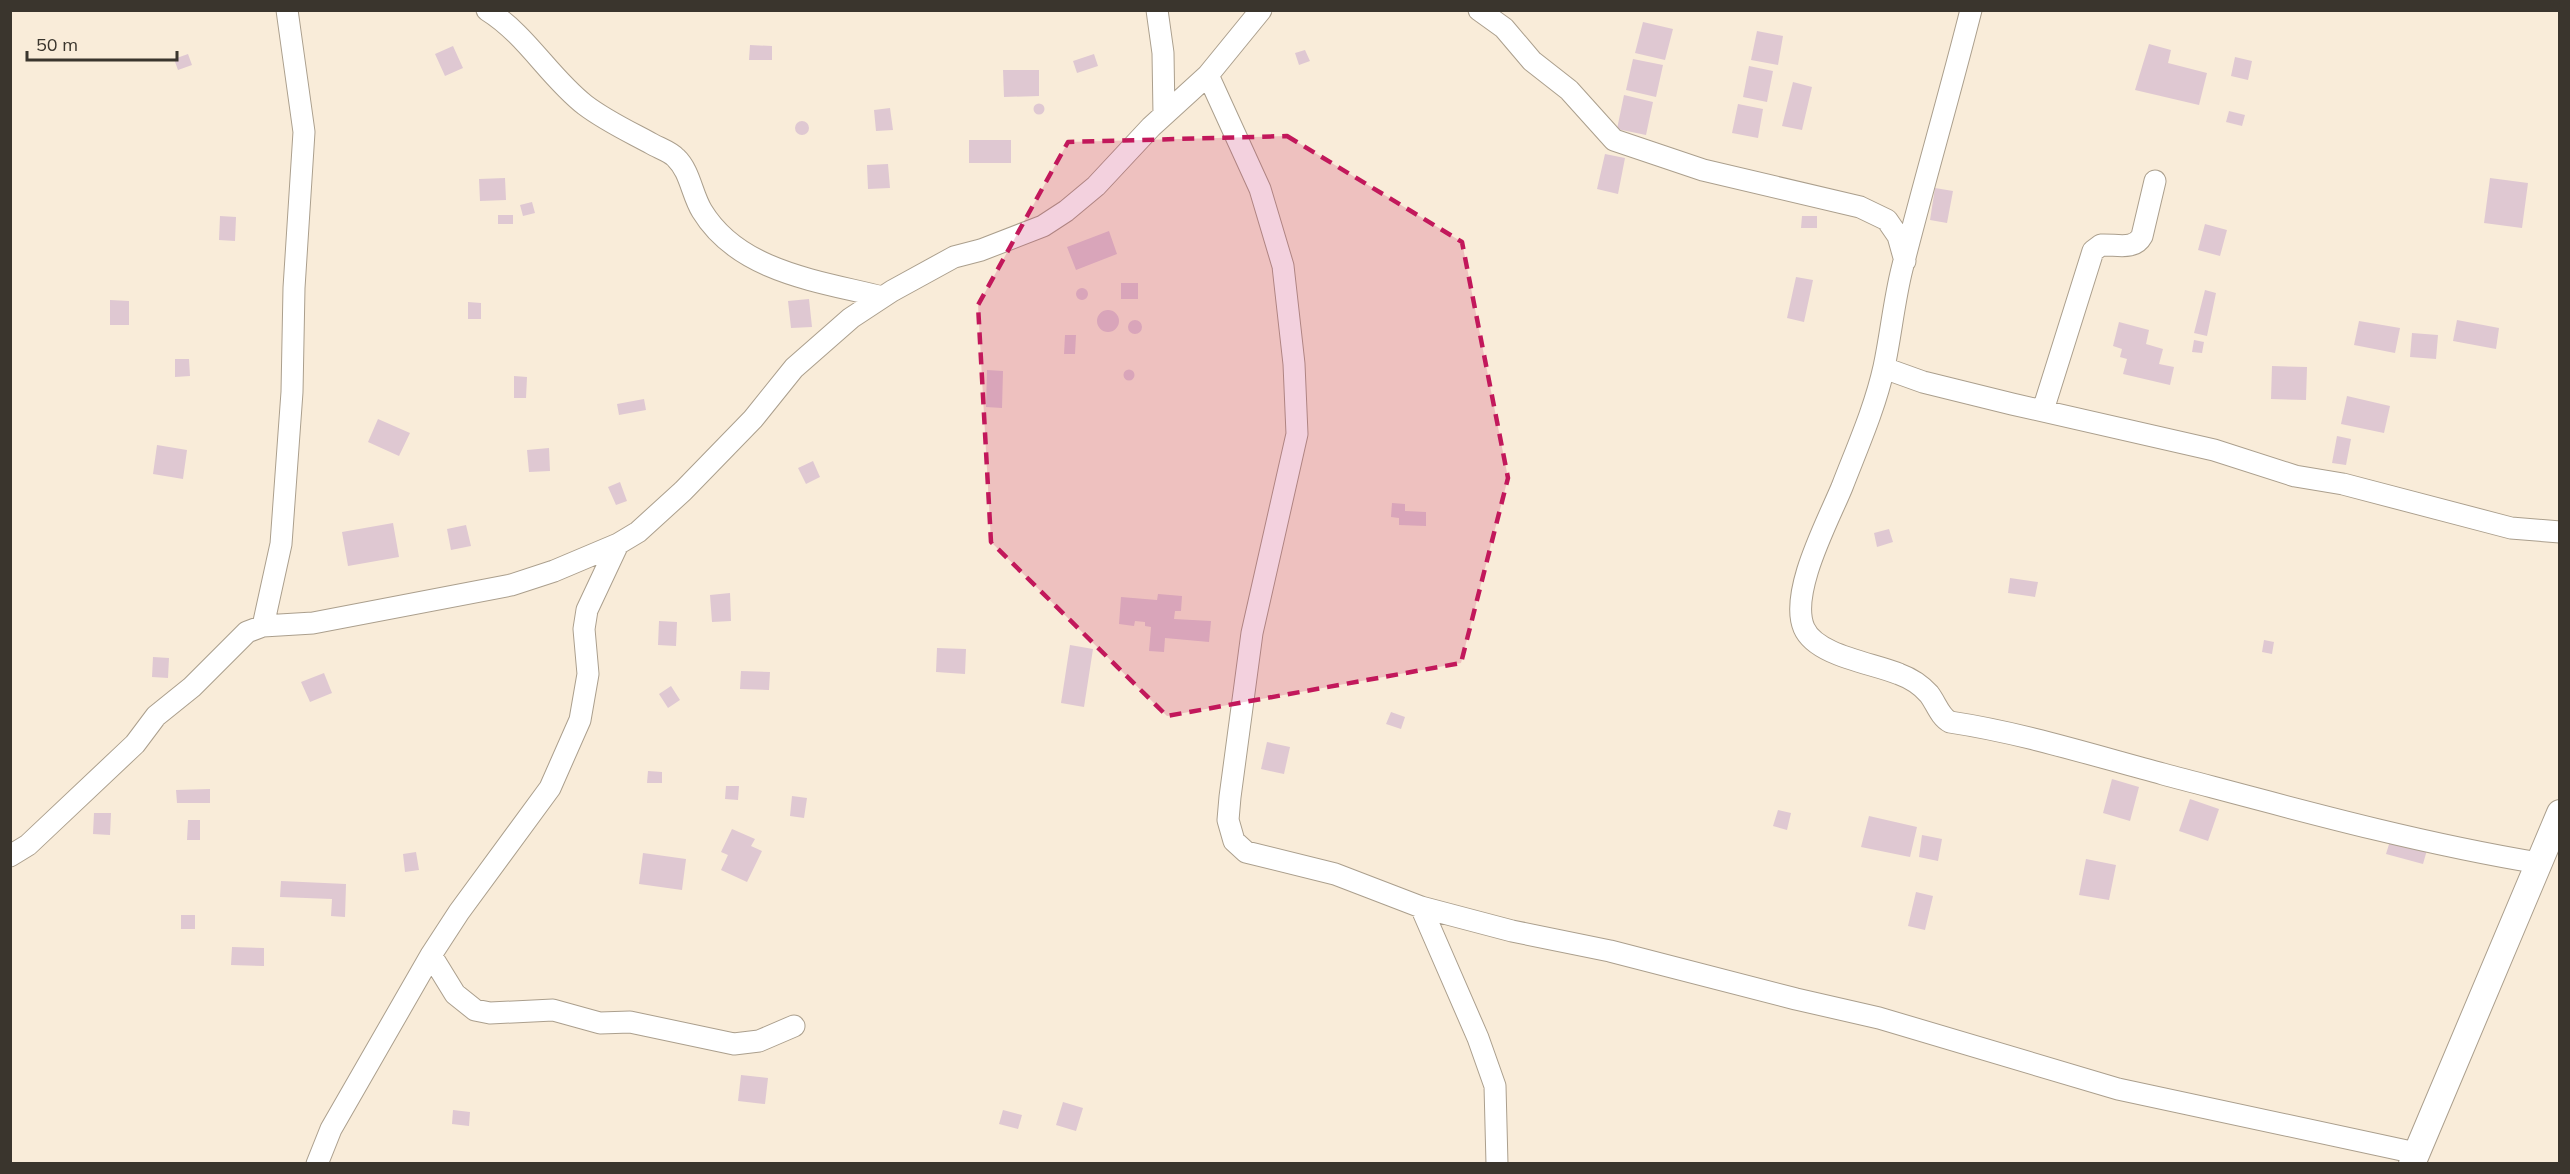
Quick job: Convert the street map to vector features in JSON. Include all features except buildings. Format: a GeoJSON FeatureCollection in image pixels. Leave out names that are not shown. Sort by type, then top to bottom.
{"type":"FeatureCollection","features":[{"type":"Feature","properties":{"kind":"street"},"geometry":{"type":"LineString","coordinates":[[264,626],[281,544],[287,478],[303,132],[287,10]]}},
{"type":"Feature","properties":{"kind":"street"},"geometry":{"type":"LineString","coordinates":[[487,10],[530,47],[555,77],[585,105],[613,124],[676,158],[701,211],[720,233],[751,257],[785,273],[882,297]]}},
{"type":"Feature","properties":{"kind":"street"},"geometry":{"type":"LineString","coordinates":[[1157,10],[1163,53],[1164,115]]}},
{"type":"Feature","properties":{"kind":"street"},"geometry":{"type":"LineString","coordinates":[[10,856],[28,845],[135,744],[156,716],[192,687],[247,632],[264,626],[313,622],[511,585],[554,571],[618,544],[638,532],[683,491],[753,419],[794,368],[850,318],[882,297],[954,257],[981,250],[1044,226],[1096,186],[1164,115],[1208,75],[1261,10]]}},
{"type":"Feature","properties":{"kind":"street"},"geometry":{"type":"LineString","coordinates":[[1479,10],[1504,28],[1533,60],[1569,90],[1614,140],[1703,170],[1860,207],[1887,220],[1898,236],[1905,261]]}},
{"type":"Feature","properties":{"kind":"street"},"geometry":{"type":"LineString","coordinates":[[1971,10],[1929,162],[1891,318],[1884,368],[1858,446],[1803,583],[1800,610],[1804,628],[1812,640],[1826,649],[1901,674],[1917,683],[1928,694],[1944,719],[1950,722],[2044,741],[2434,844],[2539,863]]}},
{"type":"Feature","properties":{"kind":"street"},"geometry":{"type":"LineString","coordinates":[[1208,75],[1263,200],[1283,266],[1294,364],[1297,434],[1252,633],[1230,797],[1228,820],[1234,841],[1246,852],[1335,874],[1421,908],[1512,931],[1610,951],[1879,1018],[2118,1089],[2414,1158],[2559,813]]}},
{"type":"Feature","properties":{"kind":"street"},"geometry":{"type":"LineString","coordinates":[[2043,410],[2093,251],[2101,245],[2130,246],[2138,243],[2142,236],[2155,181]]}},
{"type":"Feature","properties":{"kind":"street"},"geometry":{"type":"LineString","coordinates":[[1884,368],[1923,382],[2169,438],[2295,476],[2343,484],[2511,528],[2559,532]]}},
{"type":"Feature","properties":{"kind":"street"},"geometry":{"type":"LineString","coordinates":[[317,1164],[331,1129],[431,955],[459,912],[550,788],[580,720],[588,674],[584,629],[587,610],[618,544]]}},
{"type":"Feature","properties":{"kind":"street"},"geometry":{"type":"LineString","coordinates":[[1421,908],[1478,1038],[1495,1086],[1497,1164]]}},
{"type":"Feature","properties":{"kind":"street"},"geometry":{"type":"LineString","coordinates":[[431,955],[455,994],[475,1010],[490,1013],[553,1010],[600,1023],[630,1022],[734,1044],[759,1041],[794,1026]]}},
{"type":"Feature","properties":{"kind":"highlighted area"},"geometry":{"type":"Polygon","coordinates":[[[1287,136],[1462,242],[1508,478],[1461,663],[1167,716],[991,542],[978,305],[1068,142],[1287,136]]]}}]}
